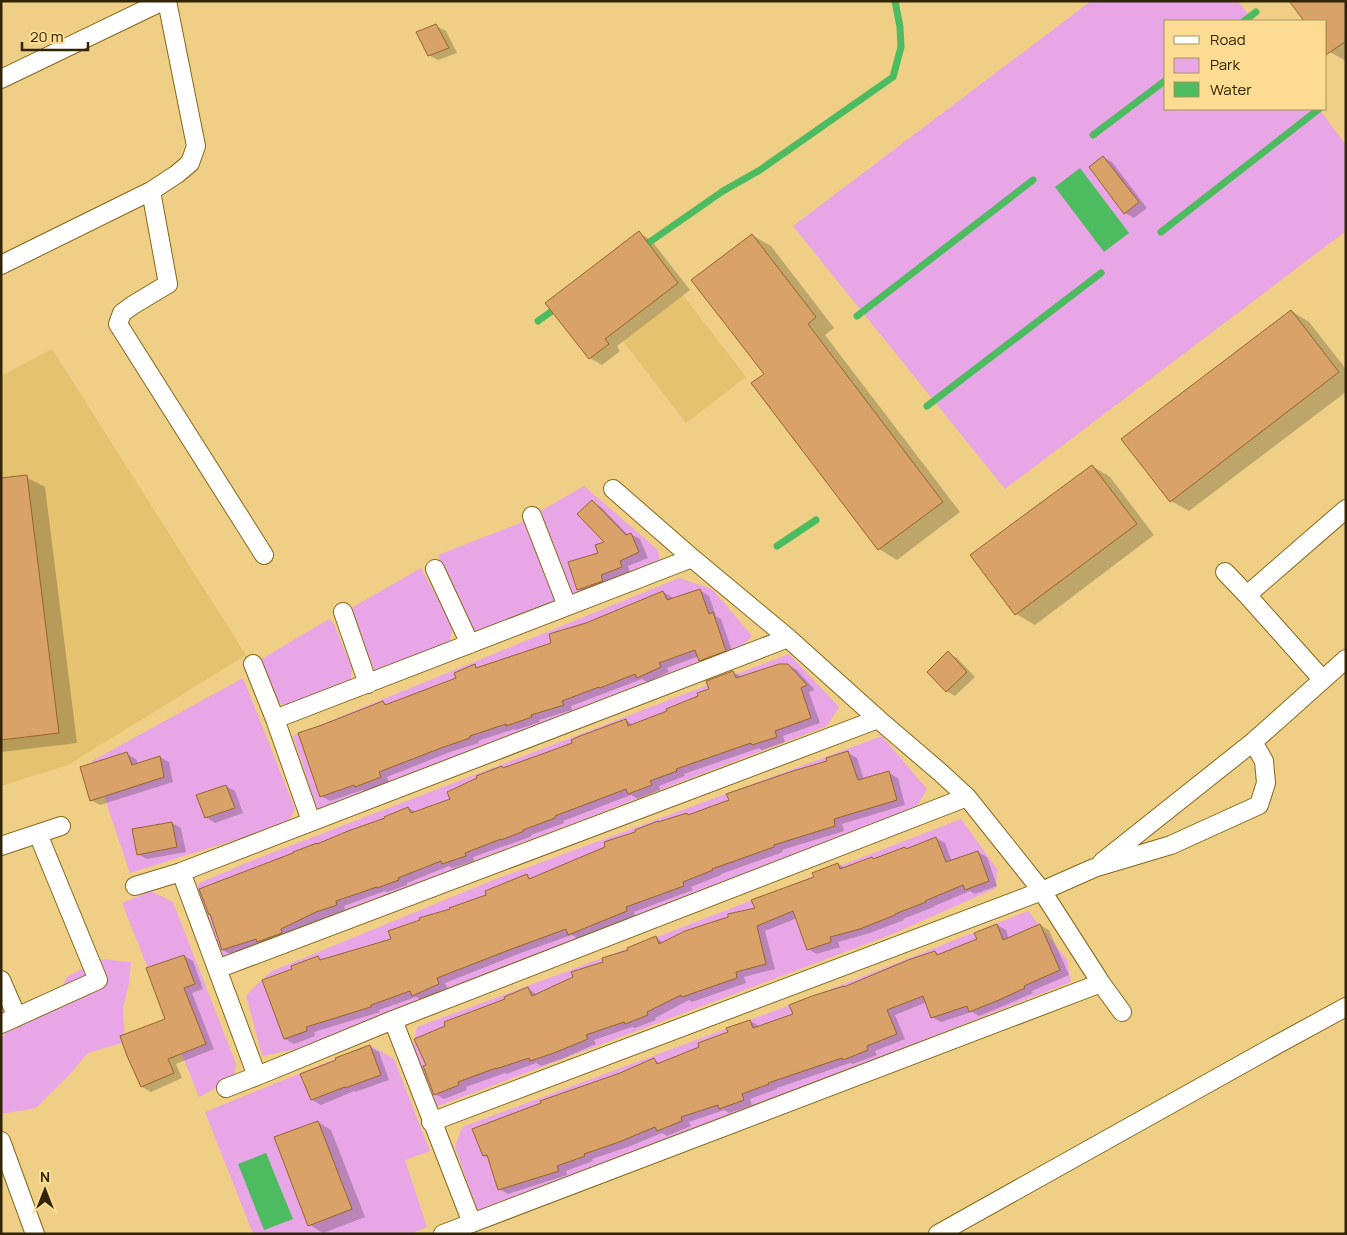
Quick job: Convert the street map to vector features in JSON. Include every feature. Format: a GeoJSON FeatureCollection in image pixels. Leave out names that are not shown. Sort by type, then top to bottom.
{"type":"FeatureCollection","features":[{"type":"Feature","properties":{"kind":"street"},"geometry":{"type":"LineString","coordinates":[[1,79],[165,1],[196,146],[190,163],[177,174],[150,191],[1,265]]}},
{"type":"Feature","properties":{"kind":"street"},"geometry":{"type":"LineString","coordinates":[[150,191],[168,284],[122,313],[118,324],[264,555]]}},
{"type":"Feature","properties":{"kind":"street"},"geometry":{"type":"LineString","coordinates":[[613,489],[788,638],[967,797],[1042,891],[1101,983],[1122,1012]]}},
{"type":"Feature","properties":{"kind":"street"},"geometry":{"type":"LineString","coordinates":[[1247,595],[1346,509]]}},
{"type":"Feature","properties":{"kind":"street"},"geometry":{"type":"LineString","coordinates":[[532,516],[567,606]]}},
{"type":"Feature","properties":{"kind":"street"},"geometry":{"type":"LineString","coordinates":[[275,719],[692,558]]}},
{"type":"Feature","properties":{"kind":"street"},"geometry":{"type":"LineString","coordinates":[[435,569],[470,644]]}},
{"type":"Feature","properties":{"kind":"street"},"geometry":{"type":"LineString","coordinates":[[1224,572],[1247,595],[1322,680]]}},
{"type":"Feature","properties":{"kind":"street"},"geometry":{"type":"LineString","coordinates":[[342,612],[368,684]]}},
{"type":"Feature","properties":{"kind":"street"},"geometry":{"type":"LineString","coordinates":[[135,886],[180,872],[788,638]]}},
{"type":"Feature","properties":{"kind":"street"},"geometry":{"type":"LineString","coordinates":[[1094,868],[1253,742],[1346,659]]}},
{"type":"Feature","properties":{"kind":"street"},"geometry":{"type":"LineString","coordinates":[[253,664],[275,719],[311,821]]}},
{"type":"Feature","properties":{"kind":"street"},"geometry":{"type":"LineString","coordinates":[[217,969],[878,719]]}},
{"type":"Feature","properties":{"kind":"street"},"geometry":{"type":"LineString","coordinates":[[431,1122],[1042,891],[1094,868],[1171,845],[1259,805],[1266,783],[1264,761],[1253,742]]}},
{"type":"Feature","properties":{"kind":"street"},"geometry":{"type":"LineString","coordinates":[[226,1088],[393,1020],[967,797]]}},
{"type":"Feature","properties":{"kind":"street"},"geometry":{"type":"LineString","coordinates":[[1,846],[61,826]]}},
{"type":"Feature","properties":{"kind":"street"},"geometry":{"type":"LineString","coordinates":[[1,980],[9,1020],[98,980],[38,834]]}},
{"type":"Feature","properties":{"kind":"street"},"geometry":{"type":"LineString","coordinates":[[180,872],[257,1076]]}},
{"type":"Feature","properties":{"kind":"street"},"geometry":{"type":"LineString","coordinates":[[443,1234],[1101,983]]}},
{"type":"Feature","properties":{"kind":"street"},"geometry":{"type":"LineString","coordinates":[[938,1234],[1346,1007]]}},
{"type":"Feature","properties":{"kind":"street"},"geometry":{"type":"LineString","coordinates":[[393,1020],[431,1122],[472,1223]]}},
{"type":"Feature","properties":{"kind":"street"},"geometry":{"type":"LineString","coordinates":[[1,1141],[35,1234]]}},
{"type":"Feature","properties":{"kind":"shaded area"},"geometry":{"type":"Polygon","coordinates":[[[683,295],[746,377],[686,423],[623,341],[683,295]]]}},
{"type":"Feature","properties":{"kind":"shaded area"},"geometry":{"type":"Polygon","coordinates":[[[52,349],[246,655],[68,765],[1,786],[1,376],[52,349]]]}},
{"type":"Feature","properties":{"kind":"green space"},"geometry":{"type":"Polygon","coordinates":[[[1091,1],[1238,1],[1252,20],[1164,20],[1164,110],[1320,110],[1346,145],[1346,231],[1005,489],[793,226],[1091,1]]]}},
{"type":"Feature","properties":{"kind":"green space"},"geometry":{"type":"Polygon","coordinates":[[[584,486],[658,550],[661,570],[574,599],[556,565],[542,570],[555,598],[551,607],[481,634],[466,624],[438,555],[520,523],[584,486]]]}},
{"type":"Feature","properties":{"kind":"green space"},"geometry":{"type":"Polygon","coordinates":[[[421,568],[453,627],[448,647],[387,673],[374,669],[348,610],[421,568]]]}},
{"type":"Feature","properties":{"kind":"green space"},"geometry":{"type":"Polygon","coordinates":[[[679,578],[712,589],[752,636],[737,652],[318,812],[293,736],[679,578]]]}},
{"type":"Feature","properties":{"kind":"green space"},"geometry":{"type":"Polygon","coordinates":[[[329,619],[334,624],[352,668],[350,685],[298,708],[274,702],[260,660],[329,619]]]}},
{"type":"Feature","properties":{"kind":"green space"},"geometry":{"type":"Polygon","coordinates":[[[789,654],[839,707],[827,726],[219,959],[195,894],[199,883],[256,859],[789,654]]]}},
{"type":"Feature","properties":{"kind":"green space"},"geometry":{"type":"Polygon","coordinates":[[[243,678],[295,809],[288,823],[130,873],[92,761],[243,678]]]}},
{"type":"Feature","properties":{"kind":"green space"},"geometry":{"type":"Polygon","coordinates":[[[882,736],[927,789],[917,806],[316,1045],[262,1056],[246,995],[272,971],[491,881],[882,736]]]}},
{"type":"Feature","properties":{"kind":"green space"},"geometry":{"type":"Polygon","coordinates":[[[961,819],[997,869],[996,888],[895,933],[436,1107],[412,1050],[417,1027],[608,956],[961,819]]]}},
{"type":"Feature","properties":{"kind":"green space"},"geometry":{"type":"Polygon","coordinates":[[[151,891],[173,902],[236,1064],[233,1079],[199,1097],[122,903],[151,891]]]}},
{"type":"Feature","properties":{"kind":"green space"},"geometry":{"type":"Polygon","coordinates":[[[1028,911],[1067,960],[1071,982],[518,1199],[477,1210],[455,1147],[462,1127],[798,1002],[1028,911]]]}},
{"type":"Feature","properties":{"kind":"green space"},"geometry":{"type":"Polygon","coordinates":[[[100,959],[131,962],[129,983],[123,1008],[125,1042],[88,1053],[36,1108],[1,1114],[1,1037],[3,1037],[23,1004],[56,1001],[67,977],[100,959]]]}},
{"type":"Feature","properties":{"kind":"green space"},"geometry":{"type":"Polygon","coordinates":[[[370,1045],[394,1059],[430,1151],[405,1160],[427,1227],[410,1234],[253,1234],[205,1112],[370,1045]]]}},
{"type":"Feature","properties":{"kind":"water"},"geometry":{"type":"Polygon","coordinates":[[[1080,168],[1129,233],[1104,252],[1055,187],[1080,168]]]}},
{"type":"Feature","properties":{"kind":"water"},"geometry":{"type":"Polygon","coordinates":[[[266,1153],[293,1219],[264,1230],[238,1164],[266,1153]]]}},
{"type":"Feature","properties":{"kind":"building"},"geometry":{"type":"Polygon","coordinates":[[[1289,1],[1346,1],[1346,41],[1327,54],[1327,20],[1303,20],[1289,1]]]}},
{"type":"Feature","properties":{"kind":"building"},"geometry":{"type":"Polygon","coordinates":[[[436,24],[449,48],[428,56],[416,32],[436,24]]]}},
{"type":"Feature","properties":{"kind":"building"},"geometry":{"type":"Polygon","coordinates":[[[1103,156],[1139,202],[1124,214],[1089,167],[1103,156]]]}},
{"type":"Feature","properties":{"kind":"building"},"geometry":{"type":"Polygon","coordinates":[[[639,231],[678,283],[605,339],[609,344],[589,359],[545,303],[639,231]]]}},
{"type":"Feature","properties":{"kind":"building"},"geometry":{"type":"Polygon","coordinates":[[[752,234],[816,317],[808,324],[943,502],[878,550],[751,383],[764,374],[691,280],[752,234]]]}},
{"type":"Feature","properties":{"kind":"building"},"geometry":{"type":"Polygon","coordinates":[[[1291,310],[1339,372],[1170,502],[1121,439],[1291,310]]]}},
{"type":"Feature","properties":{"kind":"building"},"geometry":{"type":"Polygon","coordinates":[[[1092,465],[1137,524],[1015,615],[970,555],[1092,465]]]}},
{"type":"Feature","properties":{"kind":"building"},"geometry":{"type":"Polygon","coordinates":[[[27,475],[59,733],[1,740],[1,478],[27,475]]]}},
{"type":"Feature","properties":{"kind":"building"},"geometry":{"type":"Polygon","coordinates":[[[592,500],[626,535],[631,533],[639,552],[620,561],[622,567],[601,575],[603,581],[577,590],[568,562],[598,553],[595,545],[604,542],[577,514],[592,500]]]}},
{"type":"Feature","properties":{"kind":"building"},"geometry":{"type":"Polygon","coordinates":[[[700,589],[709,614],[713,612],[726,651],[699,661],[695,650],[659,663],[661,667],[637,678],[635,674],[599,687],[562,701],[564,705],[531,715],[532,717],[506,726],[506,724],[470,736],[470,738],[379,772],[381,777],[320,797],[298,733],[383,701],[385,705],[456,678],[454,673],[475,664],[476,668],[551,643],[549,634],[586,623],[663,591],[667,600],[700,589]]]}},
{"type":"Feature","properties":{"kind":"building"},"geometry":{"type":"Polygon","coordinates":[[[948,651],[967,672],[946,692],[927,672],[948,651]]]}},
{"type":"Feature","properties":{"kind":"building"},"geometry":{"type":"Polygon","coordinates":[[[779,664],[788,664],[807,685],[801,688],[811,718],[775,731],[777,737],[752,745],[751,743],[676,769],[677,771],[650,781],[652,785],[628,794],[626,789],[465,853],[466,856],[442,864],[441,861],[398,878],[399,880],[336,901],[337,905],[316,912],[281,929],[282,933],[257,942],[256,939],[222,950],[199,889],[385,818],[408,807],[411,813],[450,799],[447,792],[477,778],[476,776],[572,743],[571,740],[580,736],[626,719],[628,726],[667,711],[666,709],[698,696],[697,693],[709,689],[706,681],[733,671],[736,678],[779,664]]]}},
{"type":"Feature","properties":{"kind":"building"},"geometry":{"type":"Polygon","coordinates":[[[848,751],[858,780],[889,771],[897,800],[834,819],[835,826],[774,845],[774,847],[712,869],[683,882],[684,886],[626,907],[627,911],[568,935],[566,929],[437,978],[439,984],[412,996],[410,991],[371,1005],[371,1007],[306,1027],[307,1031],[284,1039],[262,980],[292,969],[291,966],[318,956],[320,960],[391,939],[388,931],[420,920],[419,918],[450,909],[486,895],[485,891],[527,874],[529,879],[605,847],[604,842],[635,832],[635,830],[658,821],[687,813],[688,815],[729,800],[726,794],[827,761],[826,758],[848,751]]]}},
{"type":"Feature","properties":{"kind":"building"},"geometry":{"type":"Polygon","coordinates":[[[127,752],[132,765],[160,756],[164,777],[90,801],[80,767],[127,752]]]}},
{"type":"Feature","properties":{"kind":"building"},"geometry":{"type":"Polygon","coordinates":[[[226,785],[235,808],[205,818],[196,795],[226,785]]]}},
{"type":"Feature","properties":{"kind":"building"},"geometry":{"type":"Polygon","coordinates":[[[172,822],[177,847],[137,855],[132,829],[172,822]]]}},
{"type":"Feature","properties":{"kind":"building"},"geometry":{"type":"Polygon","coordinates":[[[936,837],[946,862],[978,851],[989,881],[965,890],[963,885],[860,929],[830,937],[831,942],[807,950],[793,911],[757,926],[766,964],[736,972],[737,978],[682,997],[681,995],[647,1012],[648,1015],[625,1024],[624,1022],[586,1035],[588,1039],[554,1053],[530,1061],[529,1058],[496,1068],[458,1082],[459,1085],[434,1095],[423,1066],[426,1065],[414,1039],[445,1026],[444,1022],[505,999],[504,997],[528,987],[532,996],[573,977],[571,972],[603,962],[602,958],[628,950],[627,948],[656,936],[659,944],[685,931],[728,917],[728,914],[755,908],[751,900],[814,877],[812,873],[838,863],[840,869],[905,847],[906,849],[936,837]]]}},
{"type":"Feature","properties":{"kind":"building"},"geometry":{"type":"Polygon","coordinates":[[[997,924],[1003,940],[1040,924],[1060,970],[1024,986],[1025,988],[999,1000],[969,1012],[967,1006],[931,1018],[923,996],[887,1010],[897,1034],[867,1046],[868,1050],[843,1060],[842,1058],[768,1083],[742,1094],[744,1100],[719,1109],[718,1105],[681,1117],[682,1121],[657,1131],[655,1127],[584,1154],[585,1156],[557,1166],[559,1171],[498,1190],[487,1155],[483,1156],[472,1129],[541,1103],[540,1101],[620,1073],[654,1058],[657,1064],[699,1047],[698,1043],[728,1032],[726,1028],[750,1020],[753,1028],[793,1014],[789,1005],[844,987],[908,960],[935,951],[937,955],[977,939],[974,933],[997,924]]]}},
{"type":"Feature","properties":{"kind":"building"},"geometry":{"type":"Polygon","coordinates":[[[184,955],[195,984],[184,988],[206,1044],[168,1059],[174,1073],[141,1087],[120,1036],[165,1019],[146,968],[184,955]]]}},
{"type":"Feature","properties":{"kind":"building"},"geometry":{"type":"Polygon","coordinates":[[[370,1045],[381,1075],[311,1100],[300,1074],[370,1045]]]}},
{"type":"Feature","properties":{"kind":"building"},"geometry":{"type":"Polygon","coordinates":[[[318,1121],[352,1209],[308,1226],[274,1137],[318,1121]]]}},
{"type":"Feature","properties":{"kind":"waterway"},"geometry":{"type":"LineString","coordinates":[[641,248],[723,191],[760,170],[893,77],[901,47],[900,27],[895,1]]}},
{"type":"Feature","properties":{"kind":"waterway"},"geometry":{"type":"LineString","coordinates":[[1245,20],[1256,12]]}},
{"type":"Feature","properties":{"kind":"waterway"},"geometry":{"type":"LineString","coordinates":[[1093,135],[1164,82]]}},
{"type":"Feature","properties":{"kind":"waterway"},"geometry":{"type":"LineString","coordinates":[[1161,232],[1318,110]]}},
{"type":"Feature","properties":{"kind":"waterway"},"geometry":{"type":"LineString","coordinates":[[857,316],[1033,180]]}},
{"type":"Feature","properties":{"kind":"waterway"},"geometry":{"type":"LineString","coordinates":[[927,406],[1101,273]]}},
{"type":"Feature","properties":{"kind":"waterway"},"geometry":{"type":"LineString","coordinates":[[538,321],[559,306]]}},
{"type":"Feature","properties":{"kind":"waterway"},"geometry":{"type":"LineString","coordinates":[[777,546],[816,520]]}}]}
